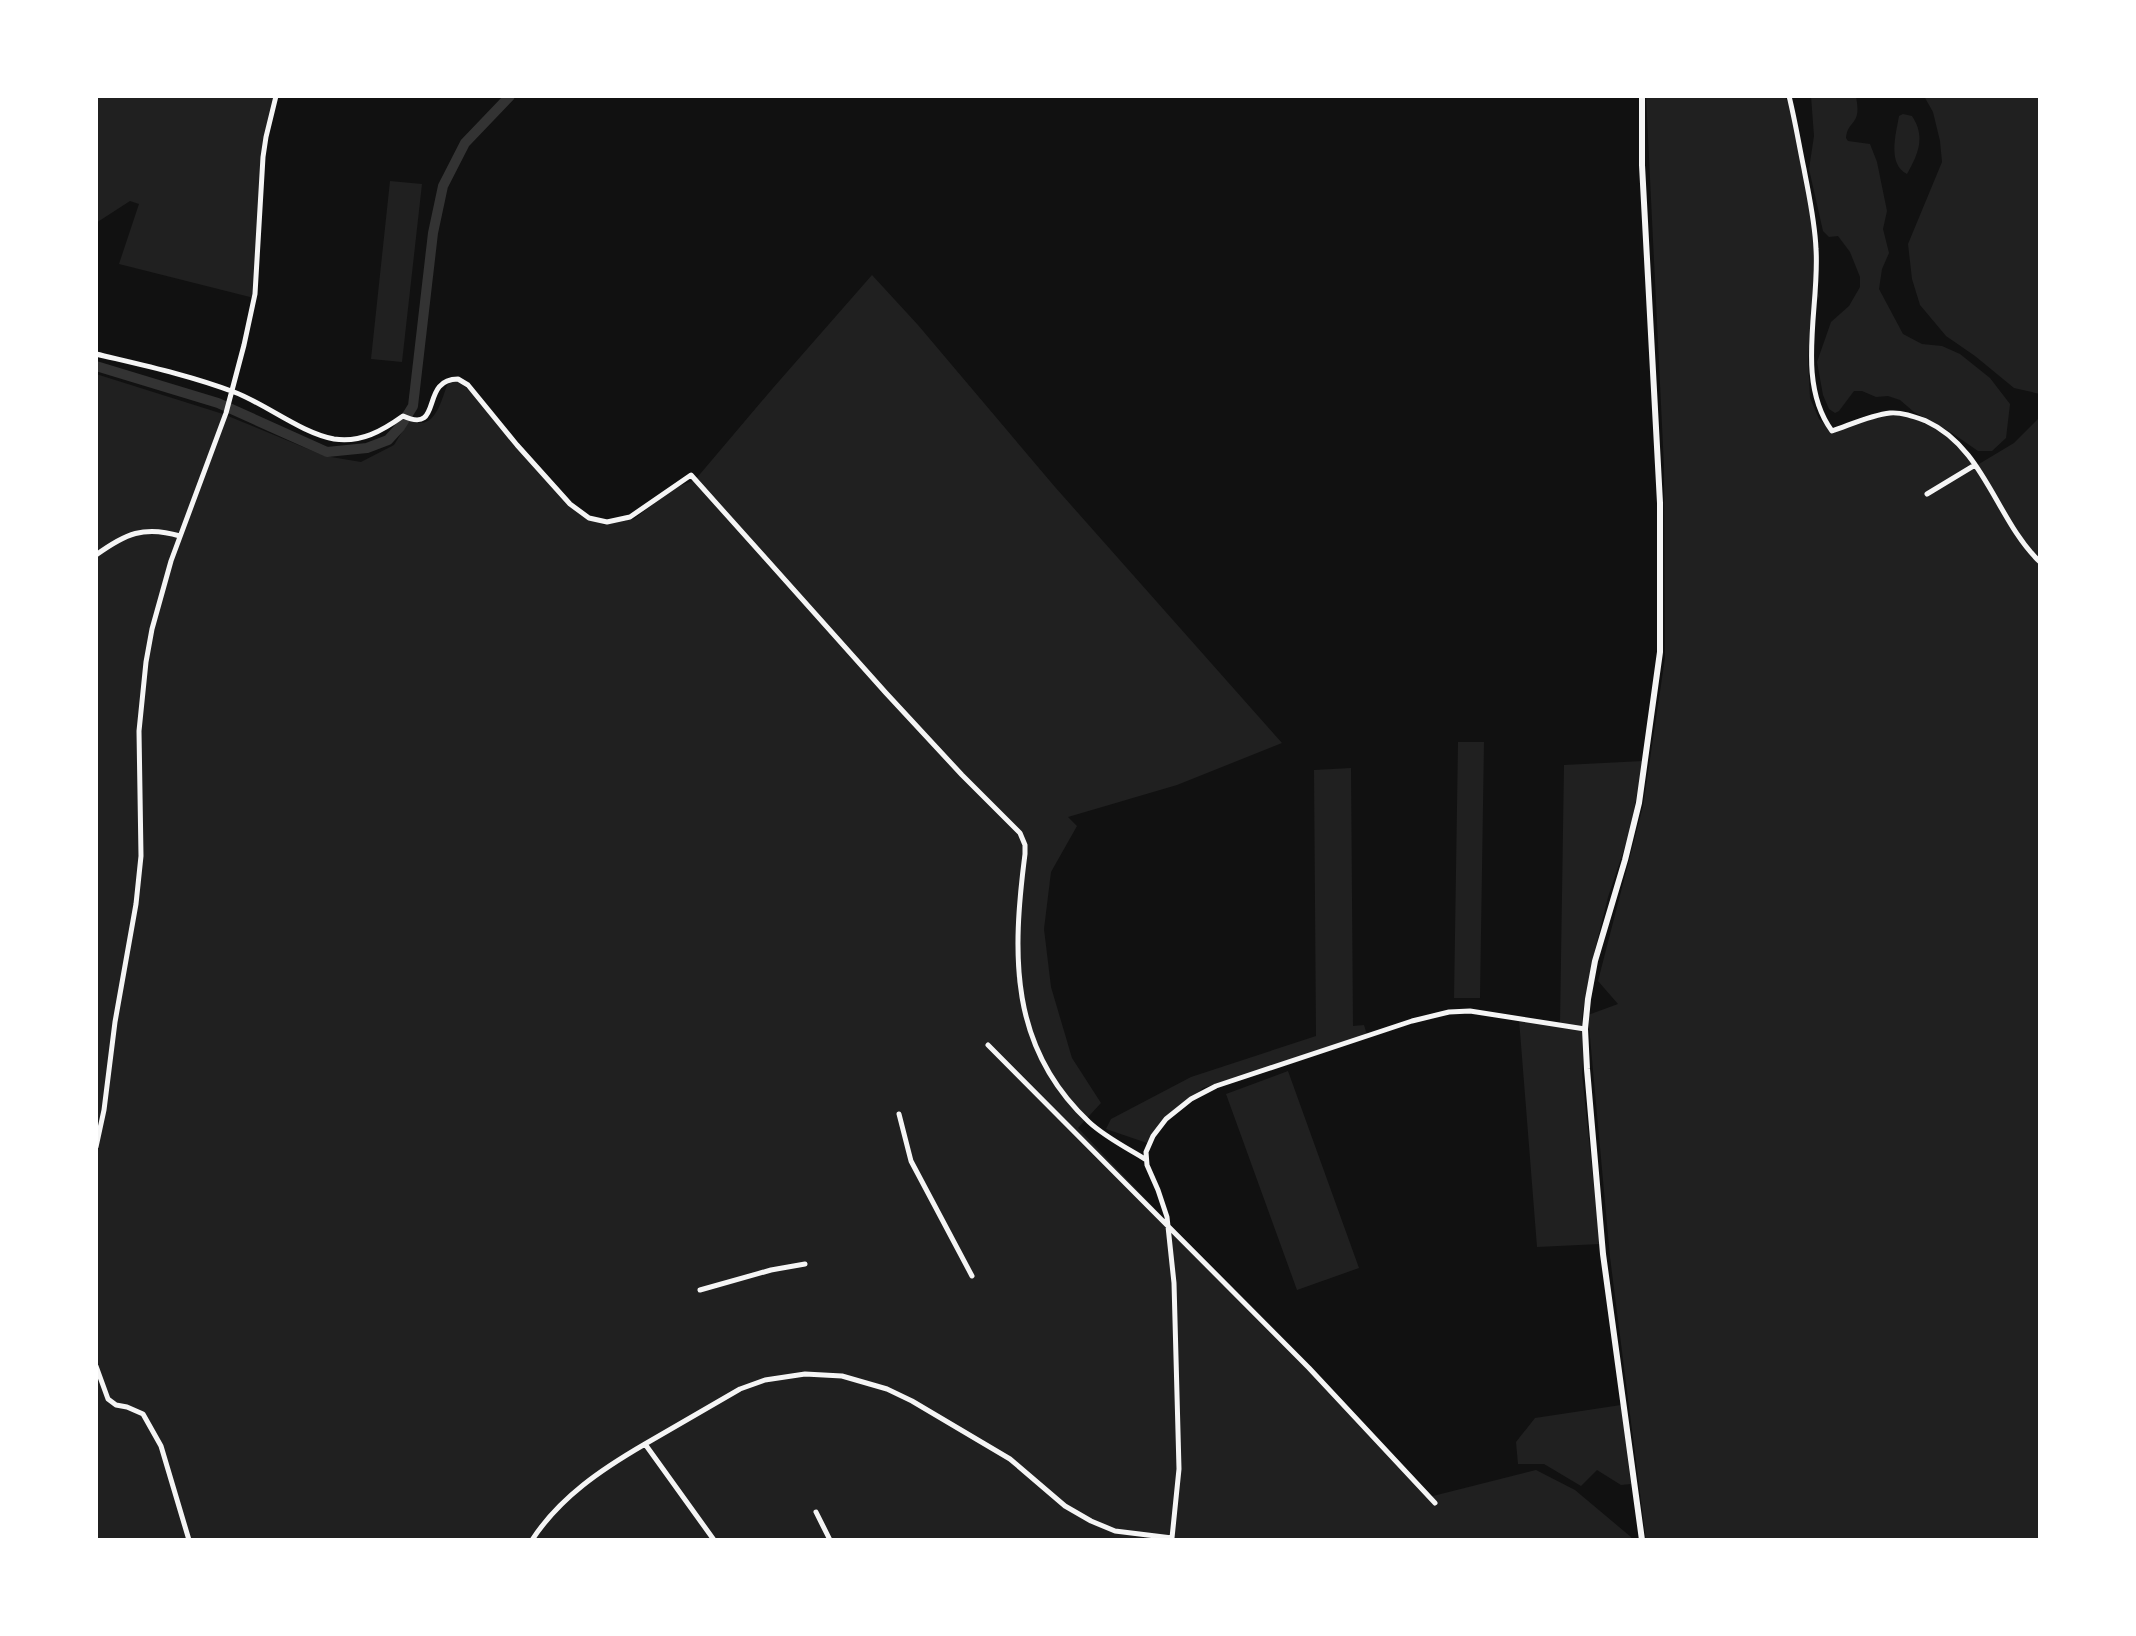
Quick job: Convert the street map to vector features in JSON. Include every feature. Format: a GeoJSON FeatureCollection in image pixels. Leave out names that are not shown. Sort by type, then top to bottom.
{"type":"FeatureCollection","features":[{"type":"Feature","properties":{"kind":"street"},"geometry":{"type":"LineString","coordinates":[[96,1147],[136,904],[141,856],[139,731],[152,629],[171,561],[232,394],[255,294],[260,179],[276,96]]}},
{"type":"Feature","properties":{"kind":"street"},"geometry":{"type":"LineString","coordinates":[[1642,96],[1642,165],[1660,503],[1660,652],[1639,803],[1595,961],[1585,1029],[1603,1254],[1642,1540]]}},
{"type":"Feature","properties":{"kind":"street"},"geometry":{"type":"LineString","coordinates":[[1789,96],[1815,231],[1817,279],[1812,367],[1822,416],[1832,431],[1896,413],[1917,417],[1948,433],[1975,465],[2014,531],[2040,562]]}},
{"type":"Feature","properties":{"kind":"street"},"geometry":{"type":"LineString","coordinates":[[96,354],[179,374],[269,408],[309,431],[332,438],[348,439],[376,434],[403,416],[415,421],[423,419],[428,414],[434,393],[441,384],[453,378],[462,381],[570,504],[584,516],[597,521],[630,517],[691,475],[905,713],[1020,833],[1025,854],[1017,960],[1022,1002],[1030,1028],[1051,1078],[1063,1096],[1096,1128],[1145,1159]]}},
{"type":"Feature","properties":{"kind":"street"},"geometry":{"type":"LineString","coordinates":[[1927,494],[1975,465]]}},
{"type":"Feature","properties":{"kind":"street"},"geometry":{"type":"LineString","coordinates":[[96,555],[121,539],[140,532],[166,532],[180,536]]}},
{"type":"Feature","properties":{"kind":"street"},"geometry":{"type":"LineString","coordinates":[[532,1540],[577,1490],[645,1444],[740,1389],[765,1380],[805,1374],[842,1376],[887,1389],[1010,1459],[1065,1506],[1091,1521],[1115,1531],[1172,1538],[1179,1469],[1175,1306],[1168,1227],[1163,1204],[1145,1159],[1147,1145],[1166,1119],[1203,1092],[1412,1021],[1449,1012],[1470,1011],[1585,1029]]}},
{"type":"Feature","properties":{"kind":"street"},"geometry":{"type":"LineString","coordinates":[[988,1045],[1309,1368],[1435,1503]]}},
{"type":"Feature","properties":{"kind":"street"},"geometry":{"type":"LineString","coordinates":[[899,1114],[911,1161],[972,1276]]}},
{"type":"Feature","properties":{"kind":"street"},"geometry":{"type":"LineString","coordinates":[[700,1290],[805,1264]]}},
{"type":"Feature","properties":{"kind":"street"},"geometry":{"type":"LineString","coordinates":[[96,1366],[108,1399],[143,1414],[161,1446],[189,1540]]}},
{"type":"Feature","properties":{"kind":"street"},"geometry":{"type":"LineString","coordinates":[[645,1444],[714,1540]]}},
{"type":"Feature","properties":{"kind":"street"},"geometry":{"type":"LineString","coordinates":[[816,1512],[830,1540]]}},
{"type":"Feature","properties":{"kind":"shaded area"},"geometry":{"type":"Polygon","coordinates":[[[96,96],[273,96],[266,128],[254,298],[119,264],[139,204],[130,201],[96,223],[96,96]]]}},
{"type":"Feature","properties":{"kind":"shaded area"},"geometry":{"type":"Polygon","coordinates":[[[1646,96],[1784,96],[1794,111],[1815,246],[1815,284],[1819,296],[1811,318],[1808,359],[1810,398],[1819,419],[1832,431],[1886,413],[1917,419],[1941,430],[1974,467],[2014,443],[2040,417],[2040,1540],[1646,1540],[1610,1257],[1588,1015],[1618,1004],[1598,981],[1643,806],[1665,658],[1664,466],[1646,96]]]}},
{"type":"Feature","properties":{"kind":"shaded area"},"geometry":{"type":"Polygon","coordinates":[[[1811,96],[1856,97],[1856,118],[1846,138],[1848,141],[1870,144],[1887,211],[1883,229],[1889,253],[1882,269],[1879,289],[1903,334],[1922,344],[1942,346],[1960,354],[1990,378],[2010,404],[2006,438],[1992,451],[1978,451],[1900,400],[1888,396],[1876,397],[1854,391],[1839,411],[1835,413],[1829,409],[1817,362],[1831,322],[1849,306],[1860,287],[1860,277],[1850,252],[1838,236],[1829,237],[1823,231],[1809,169],[1814,136],[1811,96]]]}},
{"type":"Feature","properties":{"kind":"shaded area"},"geometry":{"type":"Polygon","coordinates":[[[1924,96],[2040,96],[2040,394],[2014,388],[1946,336],[1920,305],[1912,279],[1908,244],[1942,162],[1933,112],[1924,96]]]}},
{"type":"Feature","properties":{"kind":"shaded area"},"geometry":{"type":"Polygon","coordinates":[[[1899,116],[1912,116],[1919,131],[1917,152],[1907,174],[1895,156],[1899,116]]]}},
{"type":"Feature","properties":{"kind":"shaded area"},"geometry":{"type":"Polygon","coordinates":[[[390,181],[422,184],[402,362],[371,359],[390,181]]]}},
{"type":"Feature","properties":{"kind":"shaded area"},"geometry":{"type":"Polygon","coordinates":[[[872,275],[1282,743],[1177,785],[1068,817],[1077,826],[1051,872],[1044,929],[1051,987],[1072,1058],[1101,1103],[1078,1128],[1429,1497],[1536,1470],[1575,1490],[1632,1540],[96,1540],[96,374],[223,414],[325,456],[361,462],[394,445],[410,419],[426,422],[431,419],[448,383],[457,380],[478,398],[579,513],[604,525],[634,519],[674,488],[695,480],[872,275]]]}},
{"type":"Feature","properties":{"kind":"shaded area"},"geometry":{"type":"Polygon","coordinates":[[[1458,742],[1484,742],[1480,998],[1454,998],[1458,742]]]}},
{"type":"Feature","properties":{"kind":"shaded area"},"geometry":{"type":"Polygon","coordinates":[[[1643,761],[1630,832],[1608,897],[1582,1016],[1582,1074],[1600,1244],[1537,1247],[1519,1019],[1560,1024],[1564,765],[1643,761]]]}},
{"type":"Feature","properties":{"kind":"shaded area"},"geometry":{"type":"Polygon","coordinates":[[[1351,768],[1353,1026],[1364,1025],[1367,1035],[1203,1088],[1167,1120],[1150,1144],[1106,1129],[1111,1119],[1191,1077],[1316,1036],[1314,770],[1351,768]]]}},
{"type":"Feature","properties":{"kind":"shaded area"},"geometry":{"type":"Polygon","coordinates":[[[1288,1071],[1359,1268],[1297,1290],[1226,1094],[1288,1071]]]}},
{"type":"Feature","properties":{"kind":"shaded area"},"geometry":{"type":"Polygon","coordinates":[[[1621,1405],[1631,1484],[1621,1485],[1597,1470],[1581,1486],[1544,1464],[1518,1464],[1516,1442],[1535,1418],[1621,1405]]]}},
{"type":"Feature","properties":{"kind":"waterway"},"geometry":{"type":"LineString","coordinates":[[96,366],[218,403],[327,452],[367,448],[388,440],[413,406],[433,233],[443,186],[465,143],[510,96]]}}]}
